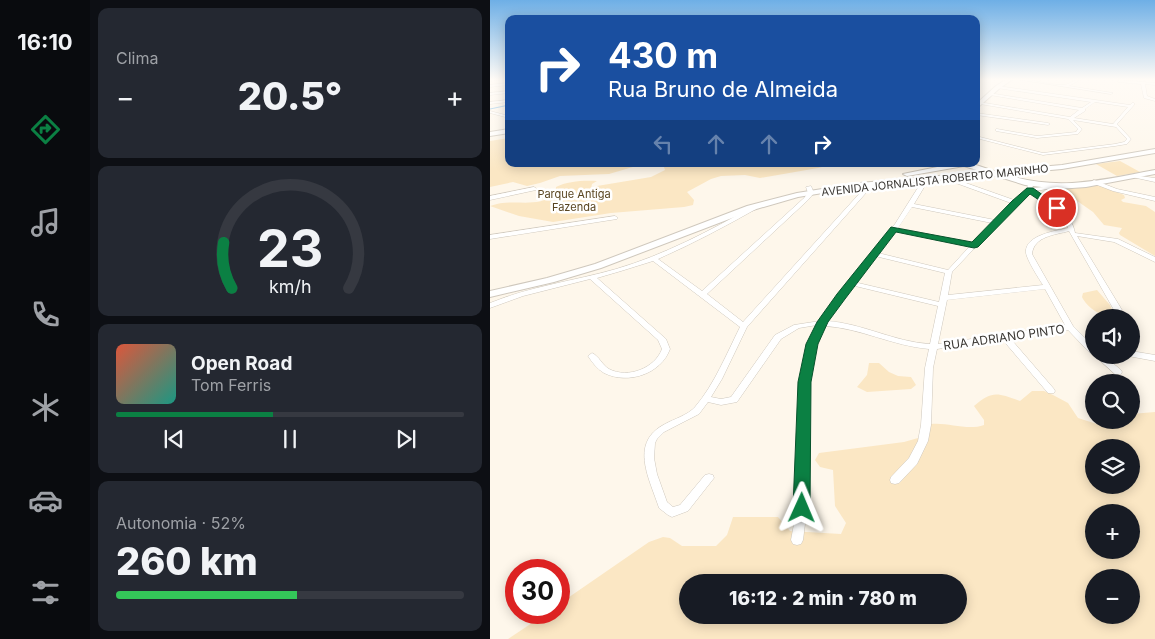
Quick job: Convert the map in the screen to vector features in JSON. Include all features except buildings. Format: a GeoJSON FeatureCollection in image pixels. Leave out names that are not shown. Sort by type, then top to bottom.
{"type":"FeatureCollection","features":[{"type":"Feature","properties":{"kind":"main road"},"geometry":{"type":"LineString","coordinates":[[492,133],[505,131]]}},
{"type":"Feature","properties":{"kind":"main road","name":"AVENIDA JORNALISTA ROBERTO MARINHO"},"geometry":{"type":"LineString","coordinates":[[490,294],[519,291],[616,260],[758,206],[810,190],[1074,165],[1155,151]]}},
{"type":"Feature","properties":{"kind":"main road"},"geometry":{"type":"LineString","coordinates":[[728,217],[752,201],[945,167]]}},
{"type":"Feature","properties":{"kind":"main road"},"geometry":{"type":"LineString","coordinates":[[976,167],[1030,187],[1052,187],[1094,182],[1155,172]]}},
{"type":"Feature","properties":{"kind":"main road"},"geometry":{"type":"LineString","coordinates":[[490,289],[519,291]]}},
{"type":"Feature","properties":{"kind":"street"},"geometry":{"type":"LineString","coordinates":[[980,138],[1027,151],[1050,154],[1115,145],[1128,141],[1128,136],[1116,126],[1003,109]]}},
{"type":"Feature","properties":{"kind":"street"},"geometry":{"type":"LineString","coordinates":[[1077,109],[1084,110]]}},
{"type":"Feature","properties":{"kind":"street"},"geometry":{"type":"LineString","coordinates":[[1116,126],[1115,122],[1127,109]]}},
{"type":"Feature","properties":{"kind":"street"},"geometry":{"type":"LineString","coordinates":[[1070,119],[1084,110]]}},
{"type":"Feature","properties":{"kind":"street"},"geometry":{"type":"LineString","coordinates":[[490,112],[505,116]]}},
{"type":"Feature","properties":{"kind":"street"},"geometry":{"type":"LineString","coordinates":[[980,115],[1007,120],[1048,124]]}},
{"type":"Feature","properties":{"kind":"street"},"geometry":{"type":"LineString","coordinates":[[1007,120],[996,131],[1037,137],[1080,132],[1080,129],[1070,119]]}},
{"type":"Feature","properties":{"kind":"street"},"geometry":{"type":"LineString","coordinates":[[1134,176],[1155,180]]}},
{"type":"Feature","properties":{"kind":"street"},"geometry":{"type":"LineString","coordinates":[[944,177],[1015,202]]}},
{"type":"Feature","properties":{"kind":"street"},"geometry":{"type":"LineString","coordinates":[[797,540],[802,508],[804,382],[812,344],[823,322],[850,284],[894,229],[926,179]]}},
{"type":"Feature","properties":{"kind":"street"},"geometry":{"type":"LineString","coordinates":[[1094,182],[1116,190],[1155,199]]}},
{"type":"Feature","properties":{"kind":"street"},"geometry":{"type":"LineString","coordinates":[[709,478],[684,508],[672,512],[663,505],[652,474],[649,458],[650,443],[661,430],[696,412],[707,399],[744,326],[871,184]]}},
{"type":"Feature","properties":{"kind":"street"},"geometry":{"type":"LineString","coordinates":[[895,480],[913,461],[920,450],[926,425],[932,347],[948,272],[1030,187],[1063,214],[1117,309]]}},
{"type":"Feature","properties":{"kind":"street"},"geometry":{"type":"LineString","coordinates":[[490,198],[534,190]]}},
{"type":"Feature","properties":{"kind":"street"},"geometry":{"type":"LineString","coordinates":[[703,294],[806,199],[810,190]]}},
{"type":"Feature","properties":{"kind":"street"},"geometry":{"type":"LineString","coordinates":[[911,205],[996,222]]}},
{"type":"Feature","properties":{"kind":"street"},"geometry":{"type":"LineString","coordinates":[[490,306],[519,291],[592,277],[655,259],[758,206]]}},
{"type":"Feature","properties":{"kind":"street"},"geometry":{"type":"LineString","coordinates":[[490,237],[615,218]]}},
{"type":"Feature","properties":{"kind":"street"},"geometry":{"type":"LineString","coordinates":[[894,229],[974,245]]}},
{"type":"Feature","properties":{"kind":"street"},"geometry":{"type":"LineString","coordinates":[[1085,343],[1070,327],[1032,261],[1028,250],[1032,242],[1043,237],[1072,232],[1116,240],[1154,261]]}},
{"type":"Feature","properties":{"kind":"street"},"geometry":{"type":"LineString","coordinates":[[874,254],[948,272]]}},
{"type":"Feature","properties":{"kind":"street"},"geometry":{"type":"LineString","coordinates":[[655,259],[744,326]]}},
{"type":"Feature","properties":{"kind":"street"},"geometry":{"type":"LineString","coordinates":[[592,277],[662,339],[666,349],[662,361],[649,370],[636,374],[611,373],[602,368],[592,356]]}},
{"type":"Feature","properties":{"kind":"street"},"geometry":{"type":"LineString","coordinates":[[850,284],[942,302],[1048,286]]}},
{"type":"Feature","properties":{"kind":"street","name":"RUA ADRIANO PINTO"},"geometry":{"type":"LineString","coordinates":[[707,399],[721,402],[734,400],[778,337],[791,329],[823,322],[846,326],[902,342],[932,347],[1070,327]]}},
{"type":"Feature","properties":{"kind":"street"},"geometry":{"type":"LineString","coordinates":[[1004,336],[1051,391]]}},
{"type":"Feature","properties":{"kind":"street"},"geometry":{"type":"LineString","coordinates":[[1140,356],[1155,358]]}},
{"type":"Feature","properties":{"kind":"street"},"geometry":{"type":"LineString","coordinates":[[1108,364],[1118,372]]}},
{"type":"Feature","properties":{"kind":"green space","name":"Parque Antiga Fazenda"},"geometry":{"type":"Polygon","coordinates":[[[505,139],[505,167],[633,167],[609,174],[560,176],[527,186],[513,182],[490,187],[490,141],[505,139]]]}},
{"type":"Feature","properties":{"kind":"green space"},"geometry":{"type":"Polygon","coordinates":[[[1120,161],[1140,172],[1117,176],[1096,164],[1120,161]]]}},
{"type":"Feature","properties":{"kind":"green space","name":"Parque Antiga Fazenda"},"geometry":{"type":"Polygon","coordinates":[[[664,167],[822,167],[760,178],[745,175],[721,176],[711,179],[687,192],[694,200],[693,205],[684,207],[611,213],[553,222],[519,216],[490,206],[548,199],[556,194],[556,187],[571,182],[597,181],[592,184],[591,189],[597,186],[651,177],[665,170],[664,167]]]}},
{"type":"Feature","properties":{"kind":"green space"},"geometry":{"type":"Polygon","coordinates":[[[1097,184],[1124,195],[1125,198],[1121,200],[1123,202],[1146,206],[1155,212],[1155,256],[1120,235],[1119,233],[1122,228],[1104,225],[1093,212],[1060,189],[1097,184]]]}},
{"type":"Feature","properties":{"kind":"green space"},"geometry":{"type":"Polygon","coordinates":[[[1097,290],[1112,309],[1093,309],[1084,301],[1083,293],[1097,290]]]}},
{"type":"Feature","properties":{"kind":"green space"},"geometry":{"type":"Polygon","coordinates":[[[869,363],[879,363],[889,372],[898,376],[911,377],[916,385],[911,389],[867,392],[857,387],[867,375],[869,363]]]}},
{"type":"Feature","properties":{"kind":"green space"},"geometry":{"type":"Polygon","coordinates":[[[1032,391],[1044,391],[1068,403],[1078,418],[1085,420],[1085,429],[1140,429],[1140,413],[1155,412],[1155,639],[508,639],[530,624],[570,624],[570,596],[649,542],[663,537],[670,538],[682,546],[716,546],[727,535],[733,517],[778,517],[790,531],[841,534],[846,523],[835,506],[833,470],[820,467],[815,460],[819,453],[904,442],[925,436],[931,424],[978,427],[984,425],[984,420],[974,406],[991,395],[1006,396],[1020,401],[1032,391]]]}},
{"type":"Feature","properties":{"kind":"route"},"geometry":{"type":"LineString","coordinates":[[802,508],[804,382],[812,344],[823,322],[841,296],[894,229],[974,245],[1015,202],[1030,190],[1057,208]]}}]}
